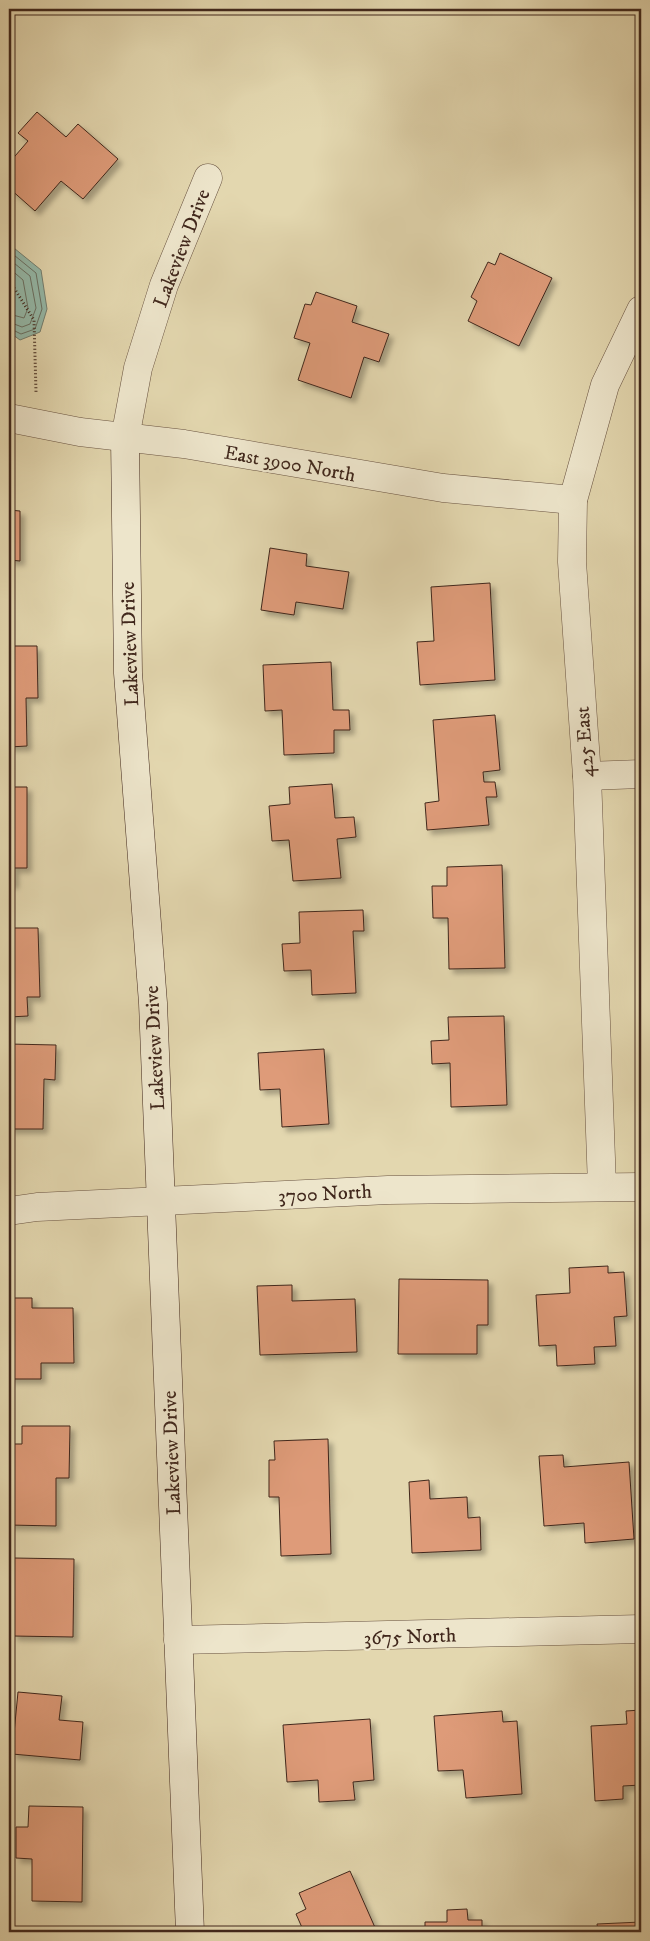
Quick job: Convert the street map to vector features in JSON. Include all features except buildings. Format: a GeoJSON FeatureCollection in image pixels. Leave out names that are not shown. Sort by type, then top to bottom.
{"type":"FeatureCollection","features":[{"type":"Feature","properties":{"kind":"street","name":"Lakeview Drive"},"geometry":{"type":"LineString","coordinates":[[190,1932],[153,1003],[128,673],[126,438],[138,368],[164,285],[208,178]]}},
{"type":"Feature","properties":{"kind":"street","name":"425 East"},"geometry":{"type":"LineString","coordinates":[[602,1186],[587,776],[572,562],[573,500],[605,385],[641,310]]}},
{"type":"Feature","properties":{"kind":"street","name":"East 3900 North"},"geometry":{"type":"LineString","coordinates":[[19,420],[126,438],[184,444],[443,488],[573,500]]}},
{"type":"Feature","properties":{"kind":"street"},"geometry":{"type":"LineString","coordinates":[[587,776],[641,774]]}},
{"type":"Feature","properties":{"kind":"street","name":"3700 North"},"geometry":{"type":"LineString","coordinates":[[9,1211],[38,1207],[388,1190],[641,1187]]}},
{"type":"Feature","properties":{"kind":"street","name":"3675 North"},"geometry":{"type":"LineString","coordinates":[[178,1640],[641,1629]]}},
{"type":"Feature","properties":{"kind":"path"},"geometry":{"type":"LineString","coordinates":[[14,288],[34,320],[36,390],[19,420]]}},
{"type":"Feature","properties":{"kind":"water"},"geometry":{"type":"Polygon","coordinates":[[[9,244],[41,270],[47,309],[40,332],[20,340],[9,332],[9,244]]]}}]}
